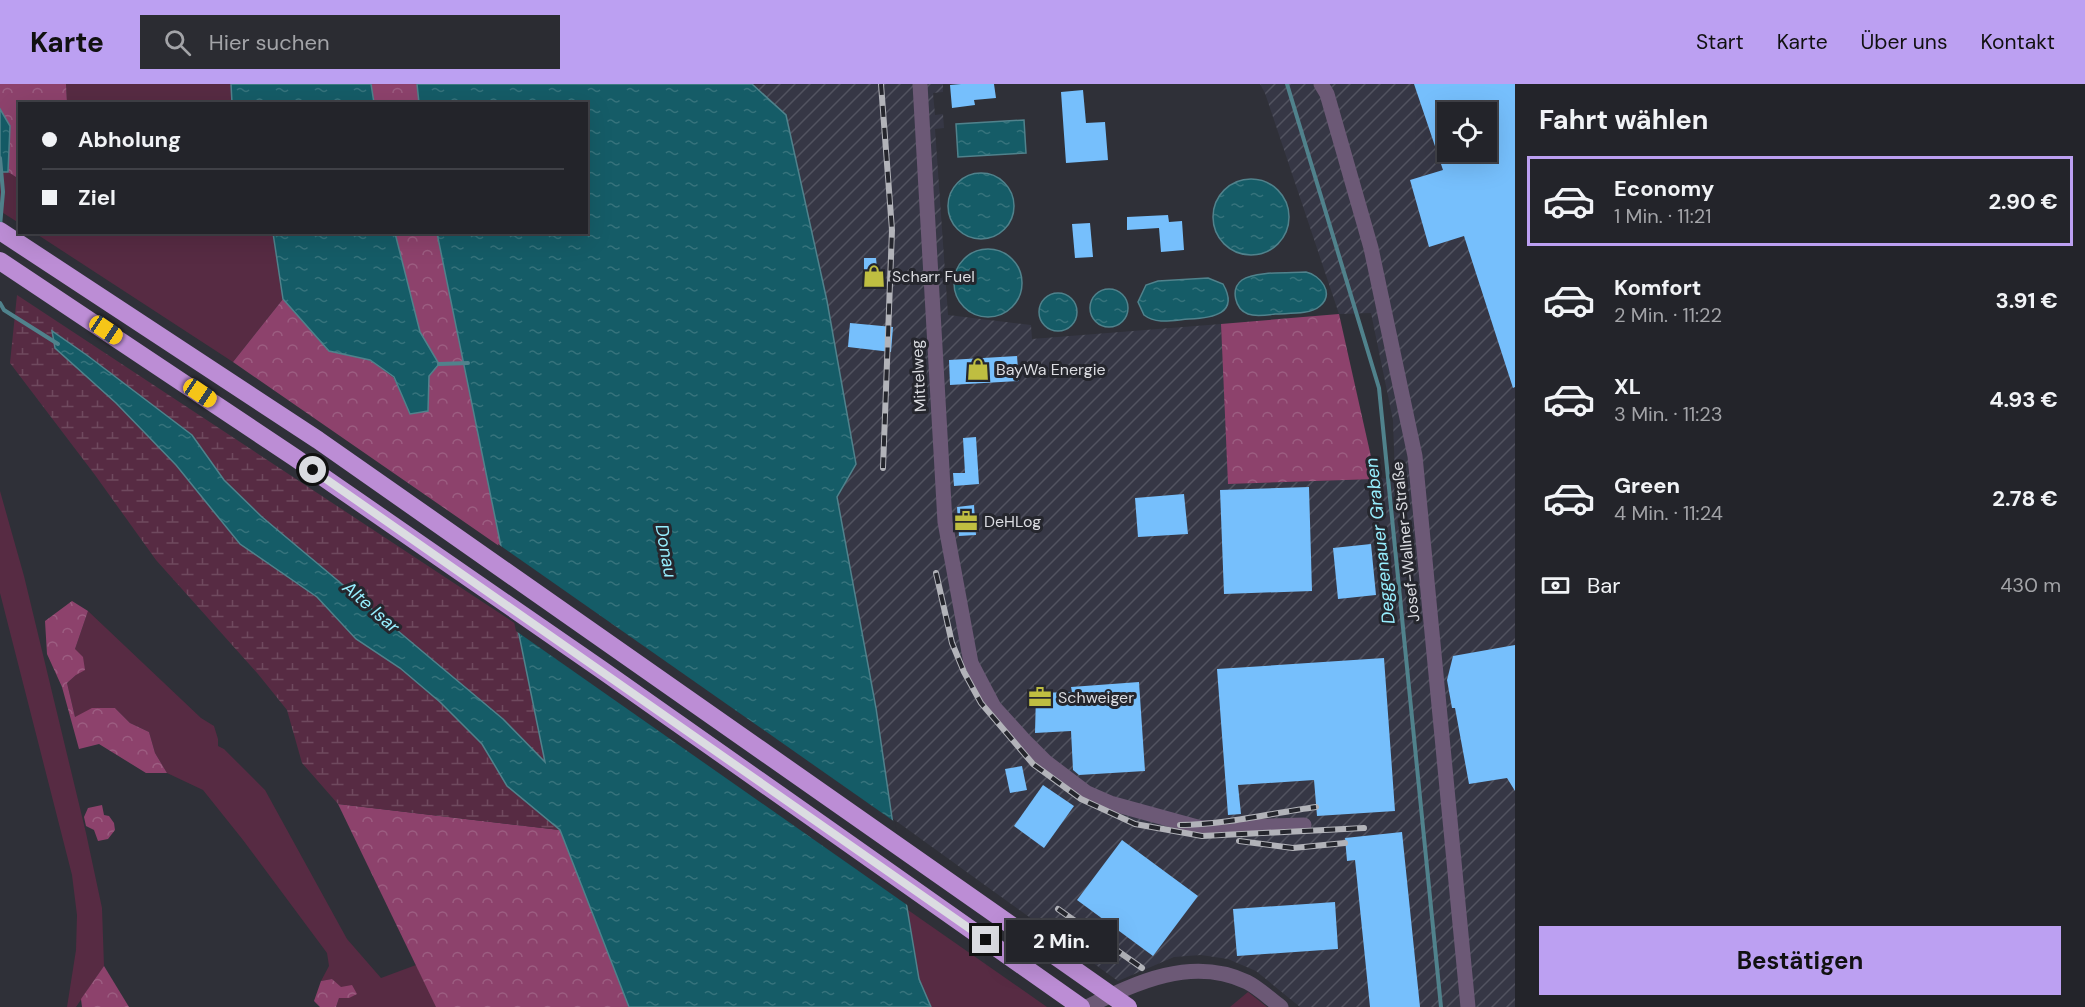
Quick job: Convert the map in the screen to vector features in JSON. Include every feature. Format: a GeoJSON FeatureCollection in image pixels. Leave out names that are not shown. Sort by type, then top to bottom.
{"type":"FeatureCollection","features":[{"type":"Feature","properties":{"kind":"highway"},"geometry":{"type":"LineString","coordinates":[[0,231],[318,440],[1128,1007]]}},
{"type":"Feature","properties":{"kind":"highway"},"geometry":{"type":"LineString","coordinates":[[0,261],[303,463],[1081,1007]]}},
{"type":"Feature","properties":{"kind":"street","name":"Mittelweg"},"geometry":{"type":"LineString","coordinates":[[920,84],[945,522],[971,663],[994,707],[1046,762],[1087,793],[1110,802],[1201,828],[1304,825]]}},
{"type":"Feature","properties":{"kind":"street","name":"Josef-Wallner-Straße"},"geometry":{"type":"LineString","coordinates":[[1321,84],[1327,94],[1371,248],[1415,456],[1468,1007]]}},
{"type":"Feature","properties":{"kind":"street"},"geometry":{"type":"LineString","coordinates":[[1087,1007],[1130,985],[1163,975],[1196,971],[1218,973],[1247,982],[1281,1007]]}},
{"type":"Feature","properties":{"kind":"shaded area"},"geometry":{"type":"Polygon","coordinates":[[[752,84],[943,84],[943,92],[933,93],[935,115],[943,114],[944,128],[935,129],[948,315],[1031,325],[1032,339],[1221,324],[1229,484],[1395,478],[1393,420],[1371,313],[1339,314],[1265,93],[1260,84],[1515,84],[1515,1007],[1300,1007],[1256,971],[1228,959],[1201,955],[1174,957],[1118,981],[892,818],[876,708],[837,497],[856,464],[786,115],[752,84]]]}},
{"type":"Feature","properties":{"kind":"green space"},"geometry":{"type":"Polygon","coordinates":[[[0,84],[66,84],[67,102],[18,102],[18,178],[8,172],[10,126],[0,109],[0,84]]]}},
{"type":"Feature","properties":{"kind":"green space"},"geometry":{"type":"Polygon","coordinates":[[[66,84],[231,84],[232,102],[67,102],[66,84]]]}},
{"type":"Feature","properties":{"kind":"green space"},"geometry":{"type":"Polygon","coordinates":[[[371,84],[417,84],[419,102],[374,102],[371,84]]]}},
{"type":"Feature","properties":{"kind":"green space"},"geometry":{"type":"Polygon","coordinates":[[[0,172],[8,172],[18,178],[18,222],[0,211],[0,172]]]}},
{"type":"Feature","properties":{"kind":"green space"},"geometry":{"type":"Polygon","coordinates":[[[37,234],[273,234],[283,299],[233,362],[37,234]]]}},
{"type":"Feature","properties":{"kind":"green space"},"geometry":{"type":"Polygon","coordinates":[[[395,234],[437,234],[502,548],[233,362],[283,299],[329,350],[370,360],[394,378],[410,414],[429,376],[439,364],[420,332],[395,234]]]}},
{"type":"Feature","properties":{"kind":"green space"},"geometry":{"type":"Polygon","coordinates":[[[17,295],[516,624],[546,763],[503,719],[262,517],[224,480],[192,435],[88,356],[52,332],[55,348],[116,403],[176,465],[240,544],[317,597],[356,639],[400,668],[440,702],[482,744],[507,786],[560,830],[338,804],[302,763],[287,710],[258,674],[156,560],[10,363],[17,295]]]}},
{"type":"Feature","properties":{"kind":"green space"},"geometry":{"type":"Polygon","coordinates":[[[1339,314],[1376,479],[1228,484],[1221,324],[1339,314]]]}},
{"type":"Feature","properties":{"kind":"green space"},"geometry":{"type":"Polygon","coordinates":[[[0,491],[24,576],[102,908],[104,966],[76,1007],[67,1007],[76,950],[77,915],[72,875],[0,593],[0,491]]]}},
{"type":"Feature","properties":{"kind":"green space"},"geometry":{"type":"Polygon","coordinates":[[[72,601],[88,611],[75,649],[83,657],[85,670],[67,683],[75,717],[92,708],[115,708],[130,723],[149,732],[155,753],[167,773],[146,773],[99,744],[79,749],[62,687],[47,654],[45,621],[72,601]]]}},
{"type":"Feature","properties":{"kind":"green space"},"geometry":{"type":"Polygon","coordinates":[[[88,611],[201,718],[214,726],[218,746],[224,749],[265,790],[347,939],[381,978],[416,965],[437,1007],[336,1007],[339,998],[349,998],[332,979],[321,981],[329,966],[327,953],[203,790],[167,773],[155,753],[149,732],[130,723],[115,708],[75,717],[67,683],[76,675],[75,649],[88,611]]]}},
{"type":"Feature","properties":{"kind":"green space"},"geometry":{"type":"Polygon","coordinates":[[[338,804],[560,830],[629,1007],[436,1007],[338,804]]]}},
{"type":"Feature","properties":{"kind":"green space"},"geometry":{"type":"Polygon","coordinates":[[[102,805],[104,815],[109,816],[114,823],[115,830],[108,839],[98,841],[94,830],[86,826],[84,817],[88,808],[102,805]]]}},
{"type":"Feature","properties":{"kind":"green space"},"geometry":{"type":"Polygon","coordinates":[[[908,910],[1047,1007],[931,1007],[919,979],[908,910]]]}},
{"type":"Feature","properties":{"kind":"green space"},"geometry":{"type":"Polygon","coordinates":[[[104,966],[129,1007],[82,1007],[81,999],[104,966]]]}},
{"type":"Feature","properties":{"kind":"green space"},"geometry":{"type":"Polygon","coordinates":[[[332,979],[341,987],[352,985],[357,994],[349,998],[339,998],[336,1007],[320,1007],[314,1001],[321,981],[332,979]]]}},
{"type":"Feature","properties":{"kind":"green space"},"geometry":{"type":"Polygon","coordinates":[[[1248,992],[1267,1007],[1230,1007],[1248,992]]]}},
{"type":"Feature","properties":{"kind":"water"},"geometry":{"type":"Polygon","coordinates":[[[231,84],[371,84],[374,102],[232,102],[231,84]]]}},
{"type":"Feature","properties":{"kind":"water","name":"Donau"},"geometry":{"type":"Polygon","coordinates":[[[417,84],[752,84],[786,115],[827,301],[856,464],[837,497],[876,708],[919,979],[931,1007],[629,1007],[560,830],[507,786],[482,744],[440,702],[400,668],[356,639],[317,597],[240,544],[176,465],[116,403],[55,348],[52,331],[192,435],[224,480],[262,517],[503,719],[545,762],[437,234],[588,234],[588,102],[419,102],[417,84]]]}},
{"type":"Feature","properties":{"kind":"water"},"geometry":{"type":"Polygon","coordinates":[[[0,109],[10,126],[8,172],[0,172],[0,109]]]}},
{"type":"Feature","properties":{"kind":"water"},"geometry":{"type":"Polygon","coordinates":[[[1024,120],[1026,153],[958,157],[956,124],[1024,120]]]}},
{"type":"Feature","properties":{"kind":"water"},"geometry":{"type":"Polygon","coordinates":[[[981,173],[994,176],[1004,183],[1011,193],[1014,206],[1011,219],[1004,229],[994,236],[981,239],[968,236],[958,229],[951,219],[948,206],[951,193],[958,183],[968,176],[981,173]]]}},
{"type":"Feature","properties":{"kind":"water"},"geometry":{"type":"Polygon","coordinates":[[[1251,179],[1266,182],[1278,190],[1286,202],[1289,217],[1286,232],[1278,244],[1266,252],[1251,255],[1236,252],[1224,244],[1216,232],[1213,217],[1216,202],[1224,190],[1236,182],[1251,179]]]}},
{"type":"Feature","properties":{"kind":"water"},"geometry":{"type":"Polygon","coordinates":[[[273,234],[395,234],[420,332],[439,364],[429,376],[428,411],[410,414],[394,377],[370,360],[329,351],[283,299],[273,234]]]}},
{"type":"Feature","properties":{"kind":"water"},"geometry":{"type":"Polygon","coordinates":[[[988,249],[1001,252],[1012,259],[1019,270],[1022,283],[1019,296],[1012,307],[1001,314],[988,317],[975,314],[964,307],[957,296],[954,283],[957,270],[964,259],[975,252],[988,249]]]}},
{"type":"Feature","properties":{"kind":"water"},"geometry":{"type":"Polygon","coordinates":[[[1306,272],[1321,281],[1326,290],[1324,301],[1316,309],[1262,316],[1248,314],[1237,303],[1236,288],[1242,280],[1248,277],[1306,272]]]}},
{"type":"Feature","properties":{"kind":"water"},"geometry":{"type":"Polygon","coordinates":[[[1208,278],[1223,284],[1227,294],[1226,308],[1214,315],[1172,321],[1154,320],[1144,315],[1138,302],[1146,285],[1158,281],[1208,278]]]}},
{"type":"Feature","properties":{"kind":"water"},"geometry":{"type":"Polygon","coordinates":[[[1109,289],[1123,294],[1128,308],[1123,322],[1109,327],[1095,322],[1090,308],[1095,294],[1109,289]]]}},
{"type":"Feature","properties":{"kind":"water"},"geometry":{"type":"Polygon","coordinates":[[[1058,293],[1071,299],[1077,312],[1071,325],[1058,331],[1045,325],[1039,312],[1045,299],[1058,293]]]}},
{"type":"Feature","properties":{"kind":"pier"},"geometry":{"type":"Polygon","coordinates":[[[498,544],[895,822],[910,907],[516,631],[498,544]]]}},
{"type":"Feature","properties":{"kind":"building"},"geometry":{"type":"Polygon","coordinates":[[[994,84],[996,98],[974,100],[975,105],[952,108],[950,85],[994,84]]]}},
{"type":"Feature","properties":{"kind":"building"},"geometry":{"type":"Polygon","coordinates":[[[1414,84],[1515,84],[1515,387],[1513,388],[1464,236],[1429,247],[1410,180],[1443,170],[1440,162],[1497,162],[1497,102],[1437,102],[1437,152],[1414,84]]]}},
{"type":"Feature","properties":{"kind":"building"},"geometry":{"type":"Polygon","coordinates":[[[1083,90],[1086,123],[1105,122],[1108,160],[1066,163],[1061,92],[1083,90]]]}},
{"type":"Feature","properties":{"kind":"building"},"geometry":{"type":"Polygon","coordinates":[[[1168,215],[1169,222],[1182,221],[1184,250],[1161,252],[1159,228],[1127,230],[1127,217],[1168,215]]]}},
{"type":"Feature","properties":{"kind":"building"},"geometry":{"type":"Polygon","coordinates":[[[1090,223],[1093,257],[1075,258],[1072,224],[1090,223]]]}},
{"type":"Feature","properties":{"kind":"building"},"geometry":{"type":"Polygon","coordinates":[[[864,258],[876,258],[877,268],[881,269],[881,286],[864,286],[864,258]]]}},
{"type":"Feature","properties":{"kind":"building"},"geometry":{"type":"Polygon","coordinates":[[[850,323],[893,327],[891,352],[848,347],[850,323]]]}},
{"type":"Feature","properties":{"kind":"building"},"geometry":{"type":"Polygon","coordinates":[[[1017,356],[1019,381],[950,385],[949,360],[1017,356]]]}},
{"type":"Feature","properties":{"kind":"building"},"geometry":{"type":"Polygon","coordinates":[[[976,437],[979,484],[954,486],[953,473],[965,473],[963,438],[976,437]]]}},
{"type":"Feature","properties":{"kind":"building"},"geometry":{"type":"Polygon","coordinates":[[[1309,487],[1312,591],[1224,594],[1220,490],[1309,487]]]}},
{"type":"Feature","properties":{"kind":"building"},"geometry":{"type":"Polygon","coordinates":[[[1184,494],[1188,534],[1138,537],[1135,498],[1184,494]]]}},
{"type":"Feature","properties":{"kind":"building","name":"DeHLog"},"geometry":{"type":"Polygon","coordinates":[[[974,505],[976,535],[959,536],[957,507],[974,505]]]}},
{"type":"Feature","properties":{"kind":"building"},"geometry":{"type":"Polygon","coordinates":[[[1371,544],[1376,595],[1338,599],[1333,548],[1371,544]]]}},
{"type":"Feature","properties":{"kind":"building"},"geometry":{"type":"Polygon","coordinates":[[[1515,645],[1515,791],[1507,778],[1469,784],[1455,708],[1452,708],[1447,680],[1453,656],[1515,645]]]}},
{"type":"Feature","properties":{"kind":"building"},"geometry":{"type":"Polygon","coordinates":[[[1384,658],[1395,811],[1317,816],[1314,780],[1238,785],[1241,814],[1228,815],[1217,669],[1384,658]]]}},
{"type":"Feature","properties":{"kind":"building"},"geometry":{"type":"Polygon","coordinates":[[[1139,682],[1145,771],[1079,775],[1073,770],[1071,731],[1035,733],[1036,693],[1072,692],[1071,687],[1139,682]]]}},
{"type":"Feature","properties":{"kind":"building"},"geometry":{"type":"Polygon","coordinates":[[[1022,766],[1027,790],[1010,793],[1005,769],[1022,766]]]}},
{"type":"Feature","properties":{"kind":"building"},"geometry":{"type":"Polygon","coordinates":[[[1043,785],[1074,806],[1044,848],[1014,826],[1043,785]]]}},
{"type":"Feature","properties":{"kind":"building"},"geometry":{"type":"Polygon","coordinates":[[[1402,832],[1420,1007],[1370,1007],[1355,860],[1347,861],[1345,838],[1402,832]]]}},
{"type":"Feature","properties":{"kind":"building"},"geometry":{"type":"Polygon","coordinates":[[[1122,840],[1198,896],[1153,956],[1077,900],[1122,840]]]}},
{"type":"Feature","properties":{"kind":"building"},"geometry":{"type":"Polygon","coordinates":[[[1335,902],[1338,949],[1237,956],[1233,909],[1335,902]]]}},
{"type":"Feature","properties":{"kind":"waterway","name":"Deggenauer Graben"},"geometry":{"type":"LineString","coordinates":[[1287,84],[1379,388],[1441,1007]]}},
{"type":"Feature","properties":{"kind":"waterway"},"geometry":{"type":"LineString","coordinates":[[0,158],[3,192],[0,226]]}},
{"type":"Feature","properties":{"kind":"waterway","name":"Alte Isar"},"geometry":{"type":"LineString","coordinates":[[0,303],[4,310],[58,344]]}},
{"type":"Feature","properties":{"kind":"waterway"},"geometry":{"type":"LineString","coordinates":[[439,364],[468,363]]}},
{"type":"Feature","properties":{"kind":"railway"},"geometry":{"type":"LineString","coordinates":[[881,84],[892,230],[883,468]]}},
{"type":"Feature","properties":{"kind":"railway"},"geometry":{"type":"LineString","coordinates":[[936,573],[952,643],[964,672],[981,703],[1033,764],[1081,799],[1135,824],[1202,836],[1364,828]]}},
{"type":"Feature","properties":{"kind":"railway"},"geometry":{"type":"LineString","coordinates":[[1180,825],[1230,821],[1316,807]]}},
{"type":"Feature","properties":{"kind":"railway"},"geometry":{"type":"LineString","coordinates":[[1239,841],[1293,848],[1345,843]]}},
{"type":"Feature","properties":{"kind":"railway"},"geometry":{"type":"LineString","coordinates":[[1058,909],[1142,968]]}},
{"type":"Feature","properties":{"kind":"place","name":"Scharr Fuel"},"geometry":{"type":"Point","coordinates":[874,276]}},
{"type":"Feature","properties":{"kind":"place","name":"BayWa Energie"},"geometry":{"type":"Point","coordinates":[978,369]}},
{"type":"Feature","properties":{"kind":"place","name":"DeHLog"},"geometry":{"type":"Point","coordinates":[966,521]}},
{"type":"Feature","properties":{"kind":"place","name":"Schweiger"},"geometry":{"type":"Point","coordinates":[1040,697]}},
{"type":"Feature","properties":{"kind":"route"},"geometry":{"type":"LineString","coordinates":[[313,470],[986,940]]}}]}
